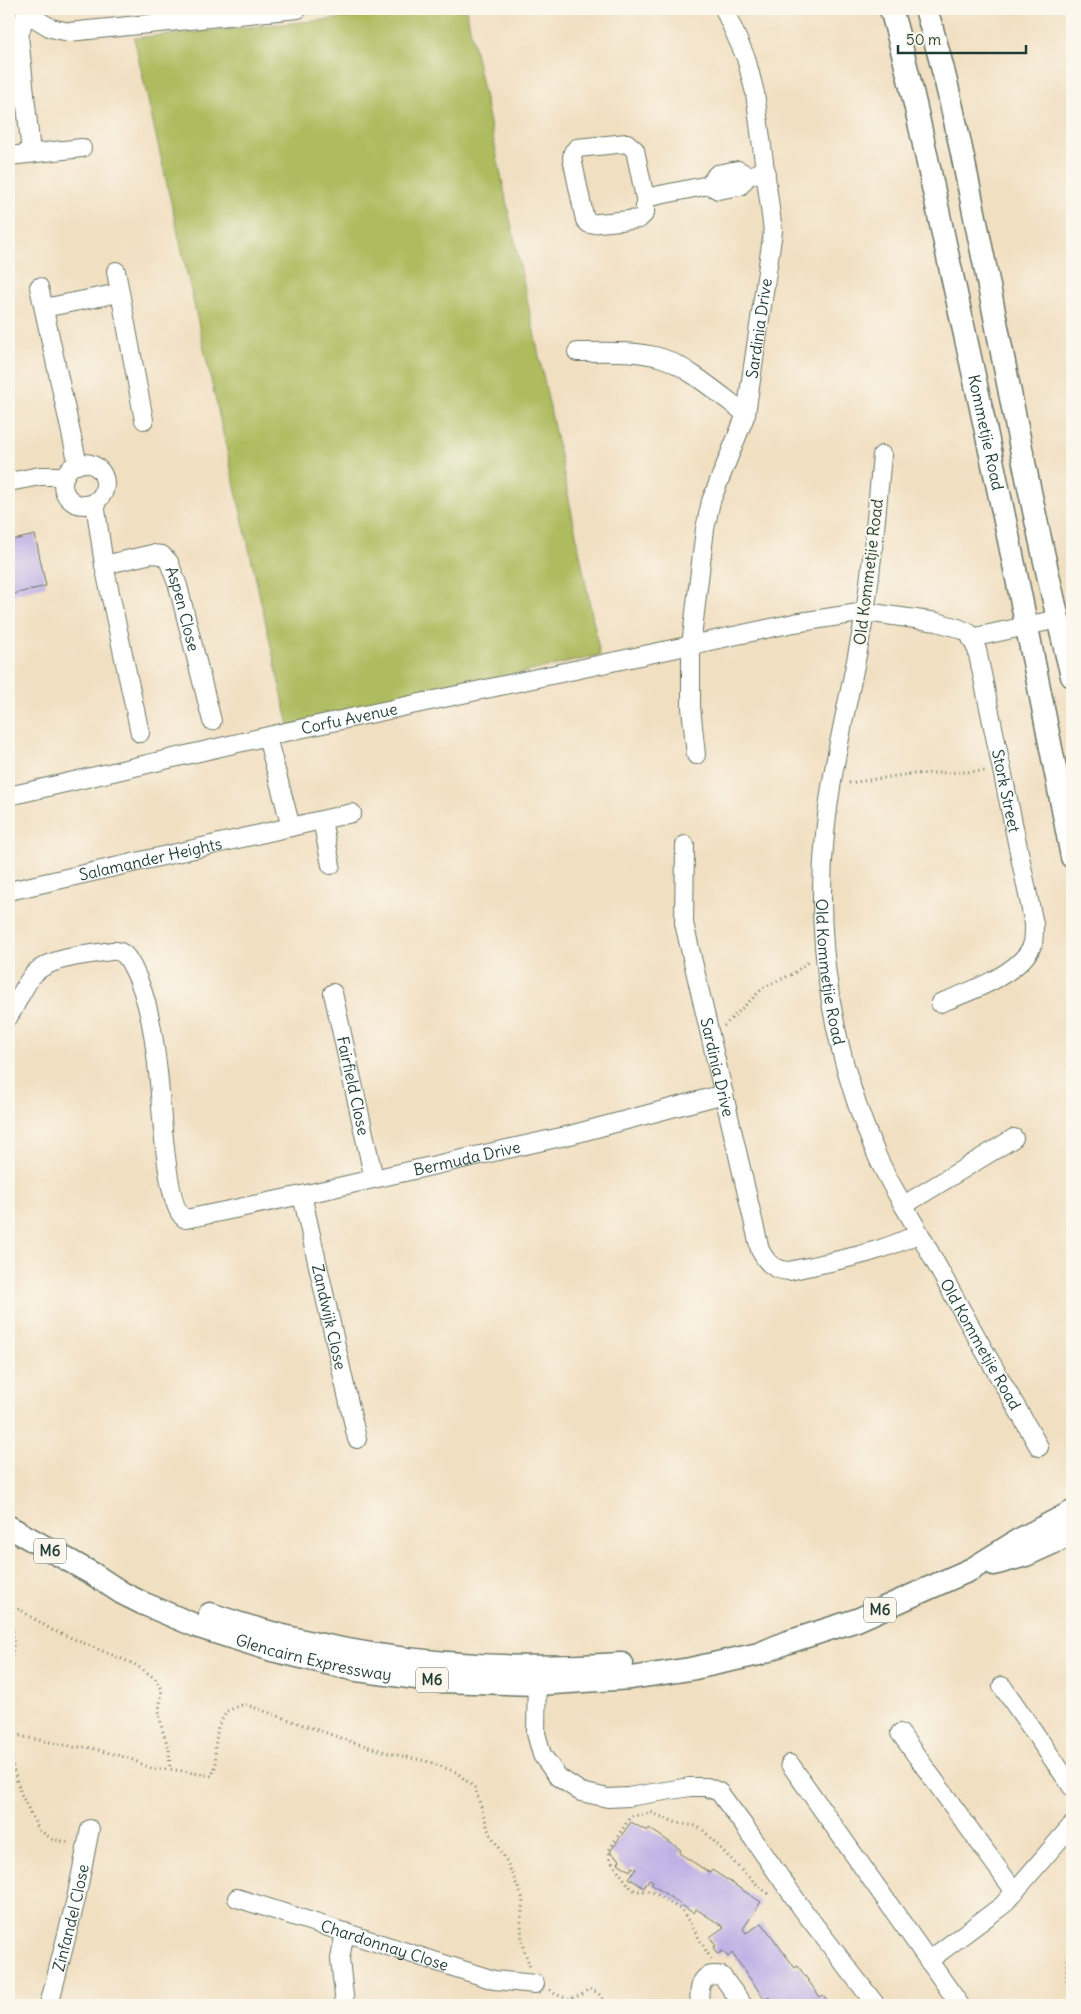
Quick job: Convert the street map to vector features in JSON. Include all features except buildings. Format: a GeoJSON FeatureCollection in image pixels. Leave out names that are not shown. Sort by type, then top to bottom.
{"type":"FeatureCollection","features":[{"type":"Feature","properties":{"kind":"main road","name":"Kommetjie Road"},"geometry":{"type":"LineString","coordinates":[[891,9],[910,85],[985,425],[1042,699],[1072,857]]}},
{"type":"Feature","properties":{"kind":"main road","name":"Kommetjie Road"},"geometry":{"type":"LineString","coordinates":[[926,9],[960,145],[1025,468],[1072,676]]}},
{"type":"Feature","properties":{"kind":"main road","name":"Glencairn Expressway"},"geometry":{"type":"LineString","coordinates":[[9,1528],[93,1574],[122,1593],[199,1626],[272,1650],[357,1670],[465,1683],[537,1676],[785,1643],[858,1620],[972,1569],[1072,1512]]}},
{"type":"Feature","properties":{"kind":"main road","name":"Glencairn Expressway"},"geometry":{"type":"LineString","coordinates":[[972,1569],[1026,1555],[1072,1534]]}},
{"type":"Feature","properties":{"kind":"main road","name":"Glencairn Expressway"},"geometry":{"type":"LineString","coordinates":[[93,1574],[246,1626],[323,1644],[430,1662],[537,1676]]}},
{"type":"Feature","properties":{"kind":"street"},"geometry":{"type":"LineString","coordinates":[[31,153],[20,44],[21,26],[26,11],[51,28],[69,32],[298,9]]}},
{"type":"Feature","properties":{"kind":"street","name":"Sardinia Drive"},"geometry":{"type":"LineString","coordinates":[[696,755],[691,707],[692,646],[708,511],[746,414],[773,231],[766,171],[751,77],[746,58],[724,9]]}},
{"type":"Feature","properties":{"kind":"street"},"geometry":{"type":"LineString","coordinates":[[627,143],[631,145],[635,150],[645,198],[645,213],[639,219],[589,224],[585,220],[572,158],[573,152],[576,148],[627,143]]}},
{"type":"Feature","properties":{"kind":"street"},"geometry":{"type":"LineString","coordinates":[[9,156],[82,148]]}},
{"type":"Feature","properties":{"kind":"street"},"geometry":{"type":"LineString","coordinates":[[645,198],[709,185],[718,190],[740,186],[748,176],[766,171]]}},
{"type":"Feature","properties":{"kind":"street"},"geometry":{"type":"LineString","coordinates":[[116,271],[144,420]]}},
{"type":"Feature","properties":{"kind":"street"},"geometry":{"type":"LineString","coordinates":[[9,482],[72,470],[89,464],[99,469],[105,484],[102,495],[95,502],[86,505],[70,500],[65,493],[64,484],[72,470],[39,286]]}},
{"type":"Feature","properties":{"kind":"street"},"geometry":{"type":"LineString","coordinates":[[44,308],[119,293]]}},
{"type":"Feature","properties":{"kind":"street"},"geometry":{"type":"LineString","coordinates":[[577,352],[622,352],[647,354],[663,358],[683,369],[746,414]]}},
{"type":"Feature","properties":{"kind":"street","name":"Old Kommetjie Road"},"geometry":{"type":"LineString","coordinates":[[882,455],[874,544],[865,612],[831,785],[824,834],[821,897],[823,946],[845,1067],[879,1159],[1039,1447]]}},
{"type":"Feature","properties":{"kind":"street"},"geometry":{"type":"LineString","coordinates":[[95,502],[104,565],[140,733]]}},
{"type":"Feature","properties":{"kind":"street","name":"Aspen Close"},"geometry":{"type":"LineString","coordinates":[[104,565],[152,554],[162,555],[169,562],[178,586],[212,721]]}},
{"type":"Feature","properties":{"kind":"street"},"geometry":{"type":"LineString","coordinates":[[865,612],[948,625],[964,630],[972,638],[1058,619]]}},
{"type":"Feature","properties":{"kind":"street","name":"Corfu Avenue"},"geometry":{"type":"LineString","coordinates":[[9,796],[578,668],[794,624],[865,612]]}},
{"type":"Feature","properties":{"kind":"street","name":"Stork Street"},"geometry":{"type":"LineString","coordinates":[[940,1003],[966,994],[1009,970],[1020,962],[1032,944],[1034,918],[977,650],[972,638]]}},
{"type":"Feature","properties":{"kind":"street"},"geometry":{"type":"LineString","coordinates":[[267,737],[291,827]]}},
{"type":"Feature","properties":{"kind":"street","name":"Salamander Heights"},"geometry":{"type":"LineString","coordinates":[[9,890],[352,812]]}},
{"type":"Feature","properties":{"kind":"street"},"geometry":{"type":"LineString","coordinates":[[322,820],[330,865]]}},
{"type":"Feature","properties":{"kind":"street","name":"Sardinia Drive"},"geometry":{"type":"LineString","coordinates":[[685,845],[684,923],[760,1250],[769,1264],[776,1269],[789,1271],[881,1250],[919,1233]]}},
{"type":"Feature","properties":{"kind":"street","name":"Bermuda Drive"},"geometry":{"type":"LineString","coordinates":[[9,1016],[31,977],[40,968],[56,962],[111,951],[123,953],[141,984],[149,1012],[159,1074],[164,1141],[172,1189],[179,1214],[182,1218],[188,1220],[570,1135],[724,1094]]}},
{"type":"Feature","properties":{"kind":"street","name":"Fairfield Close"},"geometry":{"type":"LineString","coordinates":[[333,993],[374,1179]]}},
{"type":"Feature","properties":{"kind":"street"},"geometry":{"type":"LineString","coordinates":[[904,1205],[1014,1138]]}},
{"type":"Feature","properties":{"kind":"street","name":"Zandwijk Close"},"geometry":{"type":"LineString","coordinates":[[302,1196],[357,1439]]}},
{"type":"Feature","properties":{"kind":"street"},"geometry":{"type":"LineString","coordinates":[[537,1676],[535,1725],[538,1744],[542,1755],[558,1777],[572,1788],[581,1792],[608,1798],[628,1797],[690,1787],[707,1787],[719,1792],[746,1827],[803,1910],[876,2005]]}},
{"type":"Feature","properties":{"kind":"street"},"geometry":{"type":"LineString","coordinates":[[1002,1686],[1072,1787]]}},
{"type":"Feature","properties":{"kind":"street"},"geometry":{"type":"LineString","coordinates":[[900,1733],[1015,1892]]}},
{"type":"Feature","properties":{"kind":"street"},"geometry":{"type":"LineString","coordinates":[[790,1764],[960,2005]]}},
{"type":"Feature","properties":{"kind":"street"},"geometry":{"type":"LineString","coordinates":[[928,1960],[977,1926],[1003,1905],[1072,1826]]}},
{"type":"Feature","properties":{"kind":"street","name":"Zinfandel Close"},"geometry":{"type":"LineString","coordinates":[[49,2005],[76,1899],[88,1837]]}},
{"type":"Feature","properties":{"kind":"street","name":"Chardonnay Close"},"geometry":{"type":"LineString","coordinates":[[237,1898],[494,1980],[535,1984]]}},
{"type":"Feature","properties":{"kind":"street"},"geometry":{"type":"LineString","coordinates":[[345,1932],[340,1959],[345,2005]]}},
{"type":"Feature","properties":{"kind":"street"},"geometry":{"type":"LineString","coordinates":[[700,2005],[698,1991],[705,1978],[713,1974],[722,1976],[743,2005]]}},
{"type":"Feature","properties":{"kind":"path"},"geometry":{"type":"LineString","coordinates":[[831,785],[910,774],[1002,770]]}},
{"type":"Feature","properties":{"kind":"path"},"geometry":{"type":"LineString","coordinates":[[711,1039],[757,992],[803,967],[823,946]]}},
{"type":"Feature","properties":{"kind":"path"},"geometry":{"type":"LineString","coordinates":[[9,1672],[13,1644],[13,1625],[9,1615],[19,1609],[52,1630],[134,1664],[155,1678],[162,1689],[159,1711],[162,1729],[169,1749],[170,1770]]}},
{"type":"Feature","properties":{"kind":"path"},"geometry":{"type":"LineString","coordinates":[[10,1738],[20,1736],[74,1747],[87,1746],[128,1758],[153,1768],[212,1776],[216,1764],[215,1748],[218,1726],[228,1711],[244,1704],[352,1742],[392,1754],[426,1761],[456,1772],[475,1788],[489,1832],[506,1860],[523,1899],[522,1943],[535,1984],[547,1987],[555,1994],[569,1999],[574,2005]]}},
{"type":"Feature","properties":{"kind":"path"},"geometry":{"type":"LineString","coordinates":[[9,1716],[14,1769],[21,1794],[39,1830],[52,1839],[88,1837]]}},
{"type":"Feature","properties":{"kind":"path"},"geometry":{"type":"LineString","coordinates":[[722,1976],[682,1910],[651,1891],[636,1891],[631,1888],[610,1860],[609,1850],[629,1819],[632,1816],[652,1814],[677,1823],[696,1826],[747,1876],[774,1898]]}},
{"type":"Feature","properties":{"kind":"path"},"geometry":{"type":"LineString","coordinates":[[1072,1925],[1066,1982],[1072,1994]]}},
{"type":"Feature","properties":{"kind":"path"},"geometry":{"type":"LineString","coordinates":[[569,1999],[581,1995],[589,1989],[598,1993],[608,2005]]}},
{"type":"Feature","properties":{"kind":"green space"},"geometry":{"type":"Polygon","coordinates":[[[439,9],[466,9],[600,655],[289,726],[134,38],[439,9]]]}}]}
